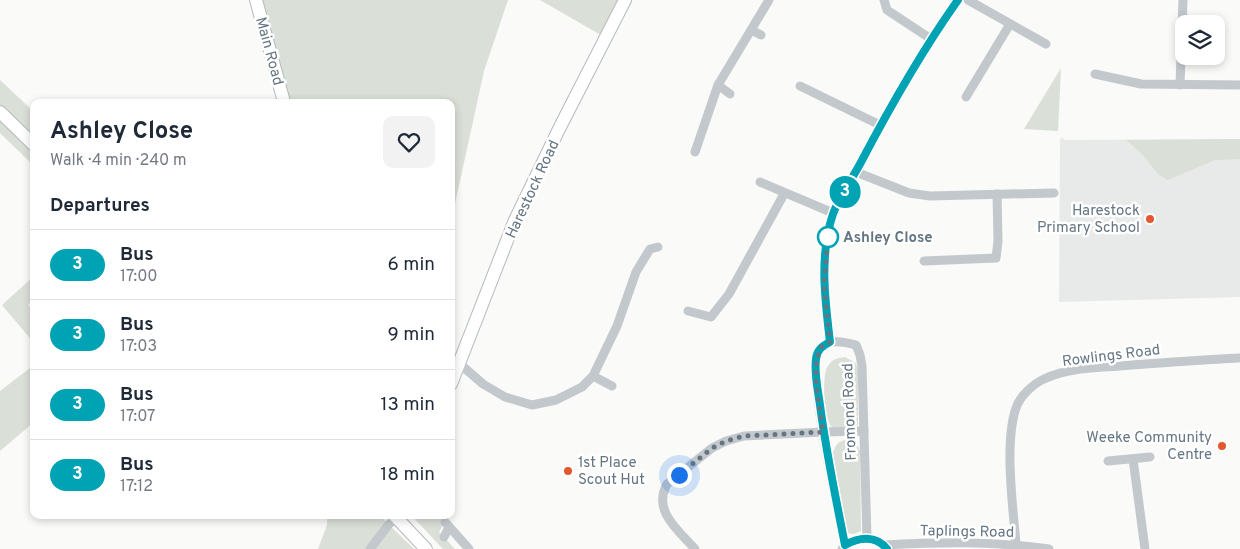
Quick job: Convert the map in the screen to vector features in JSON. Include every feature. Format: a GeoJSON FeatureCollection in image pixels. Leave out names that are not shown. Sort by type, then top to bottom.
{"type":"FeatureCollection","features":[{"type":"Feature","properties":{"kind":"street","name":"Main Road"},"geometry":{"type":"LineString","coordinates":[[256,0],[283,99]]}},
{"type":"Feature","properties":{"kind":"street","name":"Harestock Road"},"geometry":{"type":"LineString","coordinates":[[455,375],[515,220],[625,0]]}},
{"type":"Feature","properties":{"kind":"street"},"geometry":{"type":"LineString","coordinates":[[695,152],[718,85],[769,0]]}},
{"type":"Feature","properties":{"kind":"street"},"geometry":{"type":"LineString","coordinates":[[884,0],[887,10],[931,39]]}},
{"type":"Feature","properties":{"kind":"street"},"geometry":{"type":"LineString","coordinates":[[830,342],[824,266],[833,213],[880,125],[931,39],[958,0]]}},
{"type":"Feature","properties":{"kind":"street"},"geometry":{"type":"LineString","coordinates":[[968,0],[1046,44]]}},
{"type":"Feature","properties":{"kind":"street"},"geometry":{"type":"LineString","coordinates":[[1180,85],[1183,0]]}},
{"type":"Feature","properties":{"kind":"street"},"geometry":{"type":"LineString","coordinates":[[966,97],[1010,24]]}},
{"type":"Feature","properties":{"kind":"street"},"geometry":{"type":"LineString","coordinates":[[751,30],[761,36]]}},
{"type":"Feature","properties":{"kind":"street"},"geometry":{"type":"LineString","coordinates":[[1095,74],[1141,84],[1240,85]]}},
{"type":"Feature","properties":{"kind":"street"},"geometry":{"type":"LineString","coordinates":[[718,85],[730,94]]}},
{"type":"Feature","properties":{"kind":"street"},"geometry":{"type":"LineString","coordinates":[[800,86],[880,125]]}},
{"type":"Feature","properties":{"kind":"street"},"geometry":{"type":"LineString","coordinates":[[0,112],[30,141]]}},
{"type":"Feature","properties":{"kind":"street"},"geometry":{"type":"LineString","coordinates":[[856,172],[908,193],[930,196],[1054,193]]}},
{"type":"Feature","properties":{"kind":"street"},"geometry":{"type":"LineString","coordinates":[[760,182],[784,194],[833,213]]}},
{"type":"Feature","properties":{"kind":"street"},"geometry":{"type":"LineString","coordinates":[[688,311],[711,316],[729,294],[784,194]]}},
{"type":"Feature","properties":{"kind":"street"},"geometry":{"type":"LineString","coordinates":[[924,261],[996,258],[998,241],[997,194]]}},
{"type":"Feature","properties":{"kind":"street"},"geometry":{"type":"LineString","coordinates":[[460,364],[483,384],[505,397],[532,405],[556,400],[582,387],[593,376],[617,326],[636,272],[650,249],[658,247]]}},
{"type":"Feature","properties":{"kind":"street","name":"Fromond Road"},"geometry":{"type":"LineString","coordinates":[[844,341],[856,345],[860,355],[864,431],[866,538],[854,540],[843,547],[823,432],[817,382],[816,360],[821,347],[830,342],[844,341]]}},
{"type":"Feature","properties":{"kind":"street","name":"Rowlings Road"},"geometry":{"type":"LineString","coordinates":[[1016,544],[1012,500],[1011,426],[1017,406],[1034,384],[1046,378],[1086,369],[1240,358]]}},
{"type":"Feature","properties":{"kind":"street"},"geometry":{"type":"LineString","coordinates":[[593,376],[612,386]]}},
{"type":"Feature","properties":{"kind":"street"},"geometry":{"type":"LineString","coordinates":[[695,549],[665,515],[662,502],[664,491],[668,484],[712,448],[726,441],[744,436],[864,431]]}},
{"type":"Feature","properties":{"kind":"street"},"geometry":{"type":"LineString","coordinates":[[1108,462],[1150,457]]}},
{"type":"Feature","properties":{"kind":"street"},"geometry":{"type":"LineString","coordinates":[[1133,459],[1145,549]]}},
{"type":"Feature","properties":{"kind":"street"},"geometry":{"type":"LineString","coordinates":[[370,549],[392,519]]}},
{"type":"Feature","properties":{"kind":"street"},"geometry":{"type":"LineString","coordinates":[[398,519],[426,549]]}},
{"type":"Feature","properties":{"kind":"street"},"geometry":{"type":"LineString","coordinates":[[444,537],[447,525],[469,549]]}},
{"type":"Feature","properties":{"kind":"street"},"geometry":{"type":"LineString","coordinates":[[866,538],[877,541],[885,547]]}},
{"type":"Feature","properties":{"kind":"street","name":"Taplings Road"},"geometry":{"type":"LineString","coordinates":[[885,547],[942,542],[1016,544],[1049,549]]}},
{"type":"Feature","properties":{"kind":"shaded area"},"geometry":{"type":"Polygon","coordinates":[[[256,0],[508,0],[484,71],[455,204],[455,99],[283,99],[256,0]]]}},
{"type":"Feature","properties":{"kind":"shaded area"},"geometry":{"type":"Polygon","coordinates":[[[540,0],[625,0],[606,38],[540,0]]]}},
{"type":"Feature","properties":{"kind":"shaded area"},"geometry":{"type":"Polygon","coordinates":[[[1061,68],[1058,131],[1024,129],[1061,68]]]}},
{"type":"Feature","properties":{"kind":"shaded area"},"geometry":{"type":"Polygon","coordinates":[[[0,80],[30,108],[30,162],[0,133],[0,80]]]}},
{"type":"Feature","properties":{"kind":"shaded area","name":"Harestock Primary School"},"geometry":{"type":"Polygon","coordinates":[[[1061,137],[1065,140],[1240,139],[1240,297],[1059,302],[1061,137]]]}},
{"type":"Feature","properties":{"kind":"shaded area"},"geometry":{"type":"Polygon","coordinates":[[[1240,139],[1240,159],[1215,160],[1168,180],[1158,174],[1142,154],[1126,140],[1240,139]]]}},
{"type":"Feature","properties":{"kind":"shaded area"},"geometry":{"type":"Polygon","coordinates":[[[30,280],[30,303],[28,305],[30,307],[30,338],[2,305],[30,280]]]}},
{"type":"Feature","properties":{"kind":"shaded area"},"geometry":{"type":"Polygon","coordinates":[[[845,357],[856,363],[858,368],[858,425],[856,427],[833,428],[827,417],[824,398],[826,371],[833,360],[845,357]]]}},
{"type":"Feature","properties":{"kind":"shaded area"},"geometry":{"type":"Polygon","coordinates":[[[30,368],[30,425],[0,451],[0,391],[30,368]]]}},
{"type":"Feature","properties":{"kind":"shaded area"},"geometry":{"type":"Polygon","coordinates":[[[844,440],[854,441],[860,451],[861,531],[854,534],[847,533],[833,453],[837,445],[844,440]]]}},
{"type":"Feature","properties":{"kind":"shaded area"},"geometry":{"type":"Polygon","coordinates":[[[327,519],[383,519],[414,549],[318,549],[327,525],[327,519]]]}},
{"type":"Feature","properties":{"kind":"shaded area"},"geometry":{"type":"Polygon","coordinates":[[[415,519],[446,519],[439,532],[455,549],[443,549],[415,519]]]}},
{"type":"Feature","properties":{"kind":"bus line","name":"3"},"geometry":{"type":"LineString","coordinates":[[887,549],[877,541],[866,538],[854,540],[845,545],[823,432],[817,382],[816,360],[818,353],[821,347],[830,342],[824,266],[833,213],[880,125],[931,39],[958,0]]}},
{"type":"Feature","properties":{"kind":"place","name":"Harestock Primary School"},"geometry":{"type":"Point","coordinates":[1150,219]}},
{"type":"Feature","properties":{"kind":"place","name":"Ashley Close"},"geometry":{"type":"Point","coordinates":[828,237]}},
{"type":"Feature","properties":{"kind":"place","name":"Weeke Community Centre"},"geometry":{"type":"Point","coordinates":[1222,446]}},
{"type":"Feature","properties":{"kind":"place","name":"1st Place Scout Hut"},"geometry":{"type":"Point","coordinates":[568,471]}},
{"type":"Feature","properties":{"kind":"route"},"geometry":{"type":"LineString","coordinates":[[679,475],[712,448],[726,441],[744,436],[823,432],[816,360],[821,347],[830,342],[824,285],[824,266],[828,237]]}}]}
